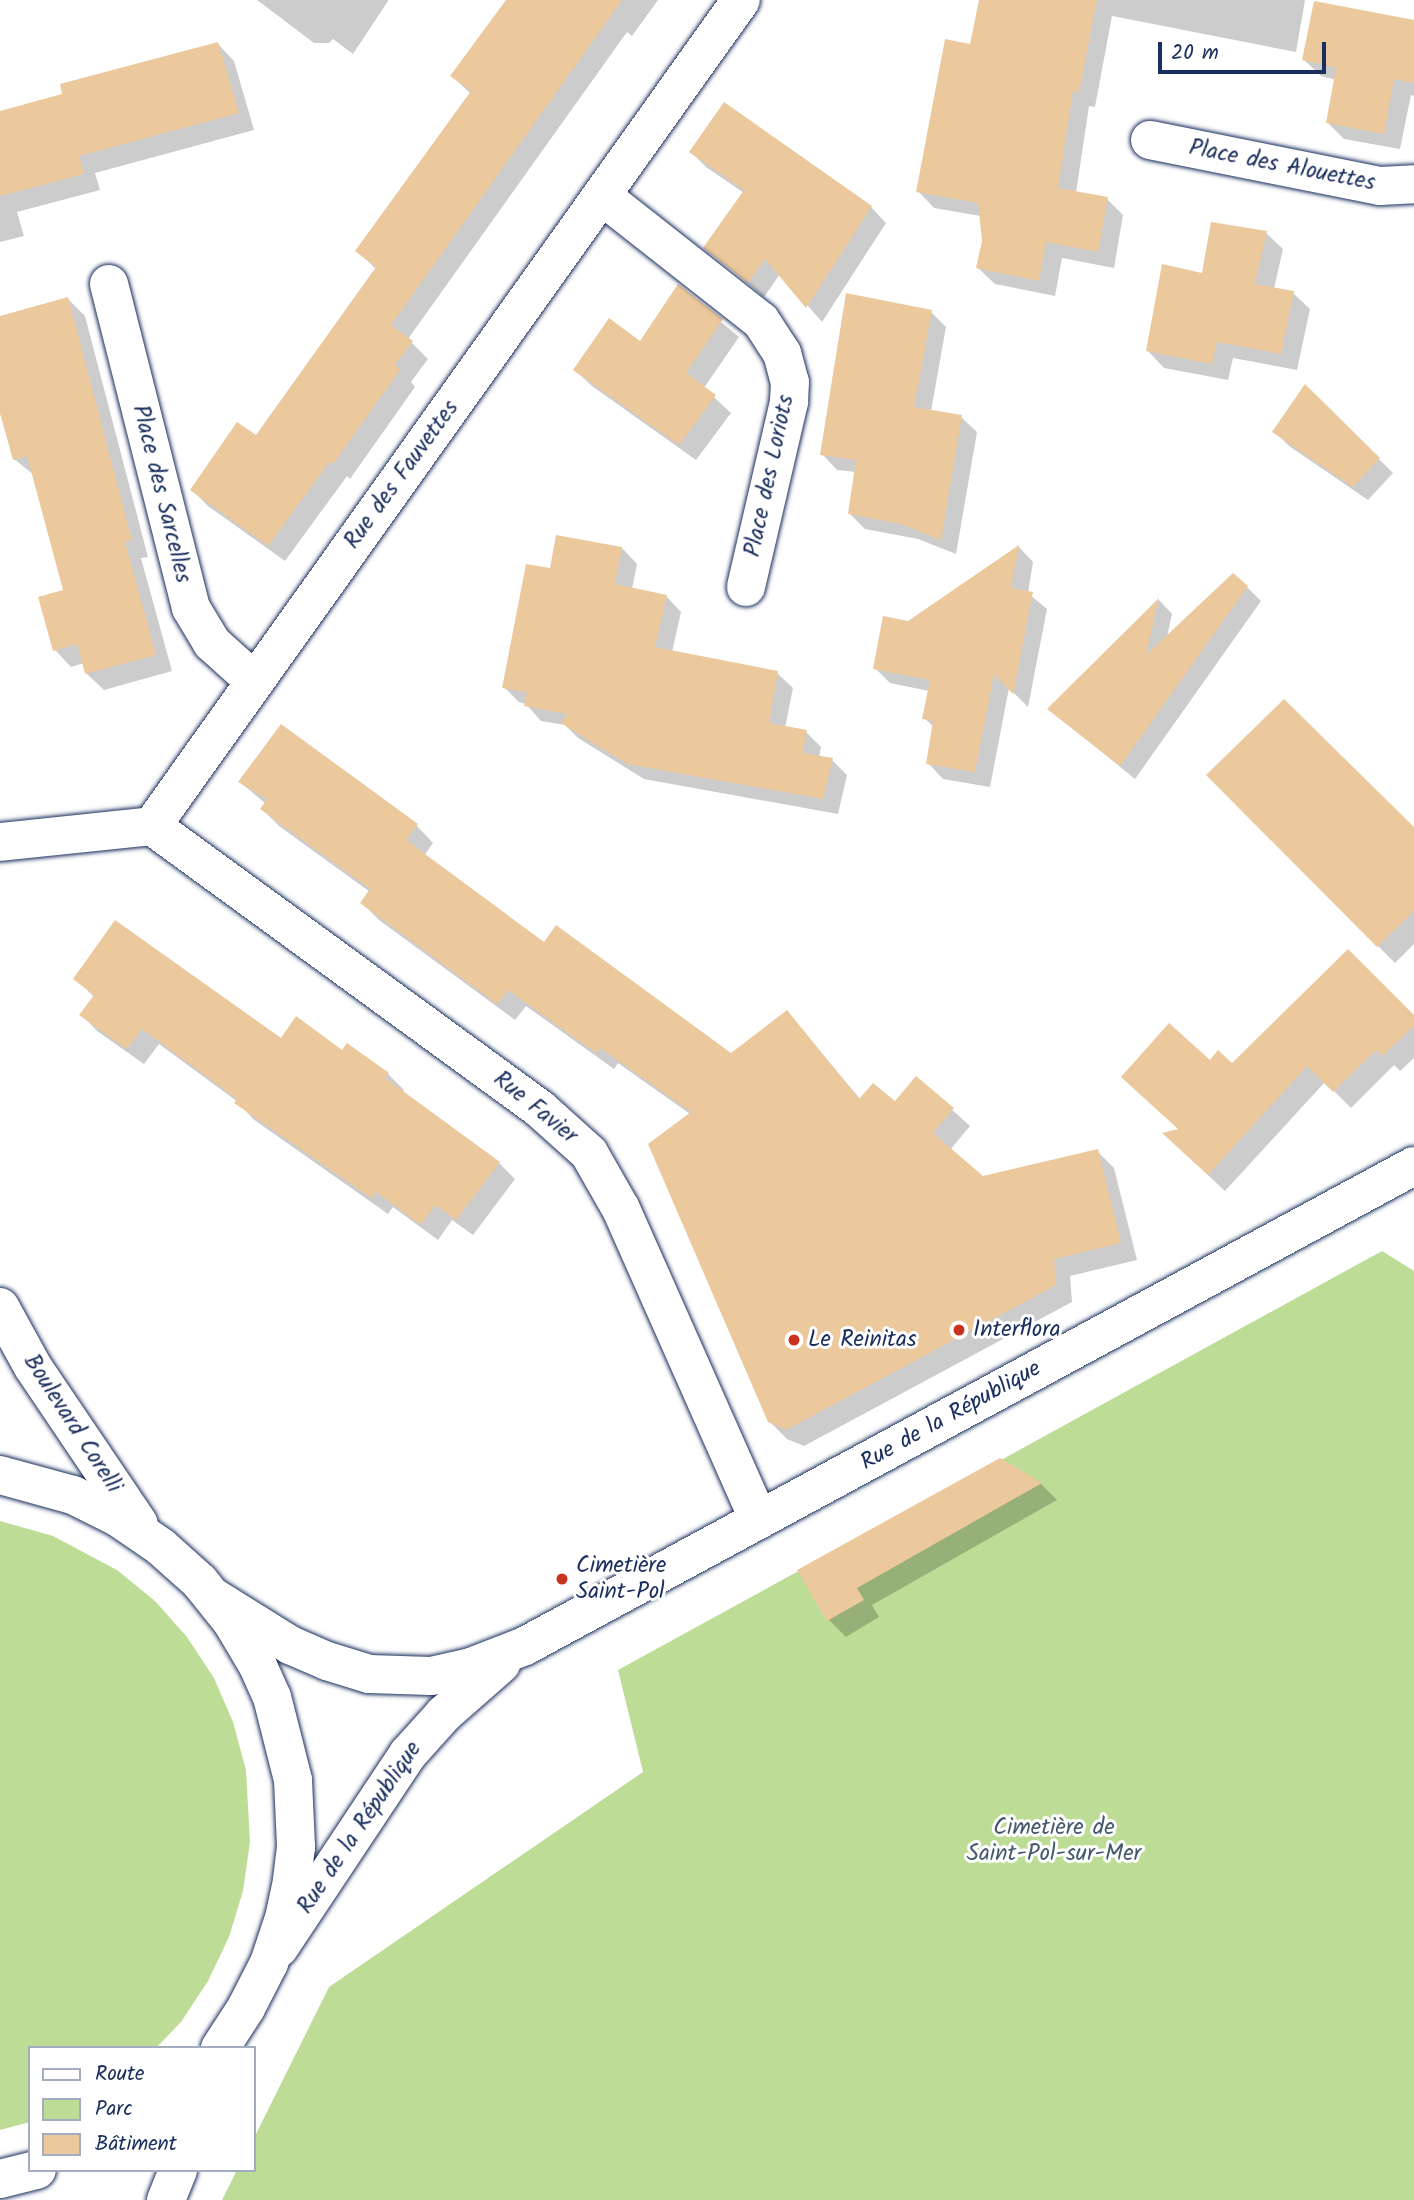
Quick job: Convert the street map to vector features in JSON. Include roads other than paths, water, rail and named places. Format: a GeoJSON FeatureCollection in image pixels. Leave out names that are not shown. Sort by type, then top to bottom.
{"type":"FeatureCollection","features":[{"type":"Feature","properties":{"kind":"street","name":"Rue des Fauvettes"},"geometry":{"type":"LineString","coordinates":[[152,826],[741,0]]}},
{"type":"Feature","properties":{"kind":"street","name":"Place des Alouettes"},"geometry":{"type":"LineString","coordinates":[[1150,140],[1380,186],[1414,184]]}},
{"type":"Feature","properties":{"kind":"street","name":"Place des Loriots"},"geometry":{"type":"LineString","coordinates":[[602,196],[761,321],[782,353],[790,382],[789,402],[746,587]]}},
{"type":"Feature","properties":{"kind":"street","name":"Place des Sarcelles"},"geometry":{"type":"LineString","coordinates":[[109,284],[191,608],[212,643],[254,681]]}},
{"type":"Feature","properties":{"kind":"street"},"geometry":{"type":"LineString","coordinates":[[0,842],[152,826]]}},
{"type":"Feature","properties":{"kind":"street","name":"Rue Favier"},"geometry":{"type":"LineString","coordinates":[[152,826],[540,1109],[589,1153],[621,1209],[759,1520]]}},
{"type":"Feature","properties":{"kind":"street","name":"Rue de la République"},"geometry":{"type":"LineString","coordinates":[[211,1596],[290,1645],[369,1674],[412,1676],[451,1672],[525,1646],[1412,1171]]}},
{"type":"Feature","properties":{"kind":"street","name":"Boulevard Corelli"},"geometry":{"type":"LineString","coordinates":[[0,1307],[33,1367],[148,1537]]}},
{"type":"Feature","properties":{"kind":"street"},"geometry":{"type":"LineString","coordinates":[[0,1475],[72,1495],[104,1510],[148,1537],[175,1558],[211,1596],[241,1636],[266,1682],[283,1729],[293,1780],[296,1847],[285,1915],[269,1963],[228,2039]]}},
{"type":"Feature","properties":{"kind":"street","name":"Rue de la République"},"geometry":{"type":"LineString","coordinates":[[269,1963],[408,1754],[454,1704],[525,1646]]}},
{"type":"Feature","properties":{"kind":"street"},"geometry":{"type":"LineString","coordinates":[[0,2179],[29,2172]]}},
{"type":"Feature","properties":{"kind":"street"},"geometry":{"type":"LineString","coordinates":[[166,2200],[177,2172]]}},
{"type":"Feature","properties":{"kind":"place","name":"Interflora"},"geometry":{"type":"Point","coordinates":[959,1330]}},
{"type":"Feature","properties":{"kind":"place","name":"Le Reinitas"},"geometry":{"type":"Point","coordinates":[794,1340]}},
{"type":"Feature","properties":{"kind":"place","name":"Cimetière Saint-Pol"},"geometry":{"type":"Point","coordinates":[562,1579]}},
{"type":"Feature","properties":{"kind":"park label","name":"Cimetière de Saint-Pol-sur-Mer"},"geometry":{"type":"Point","coordinates":[1054,1841]}}]}
